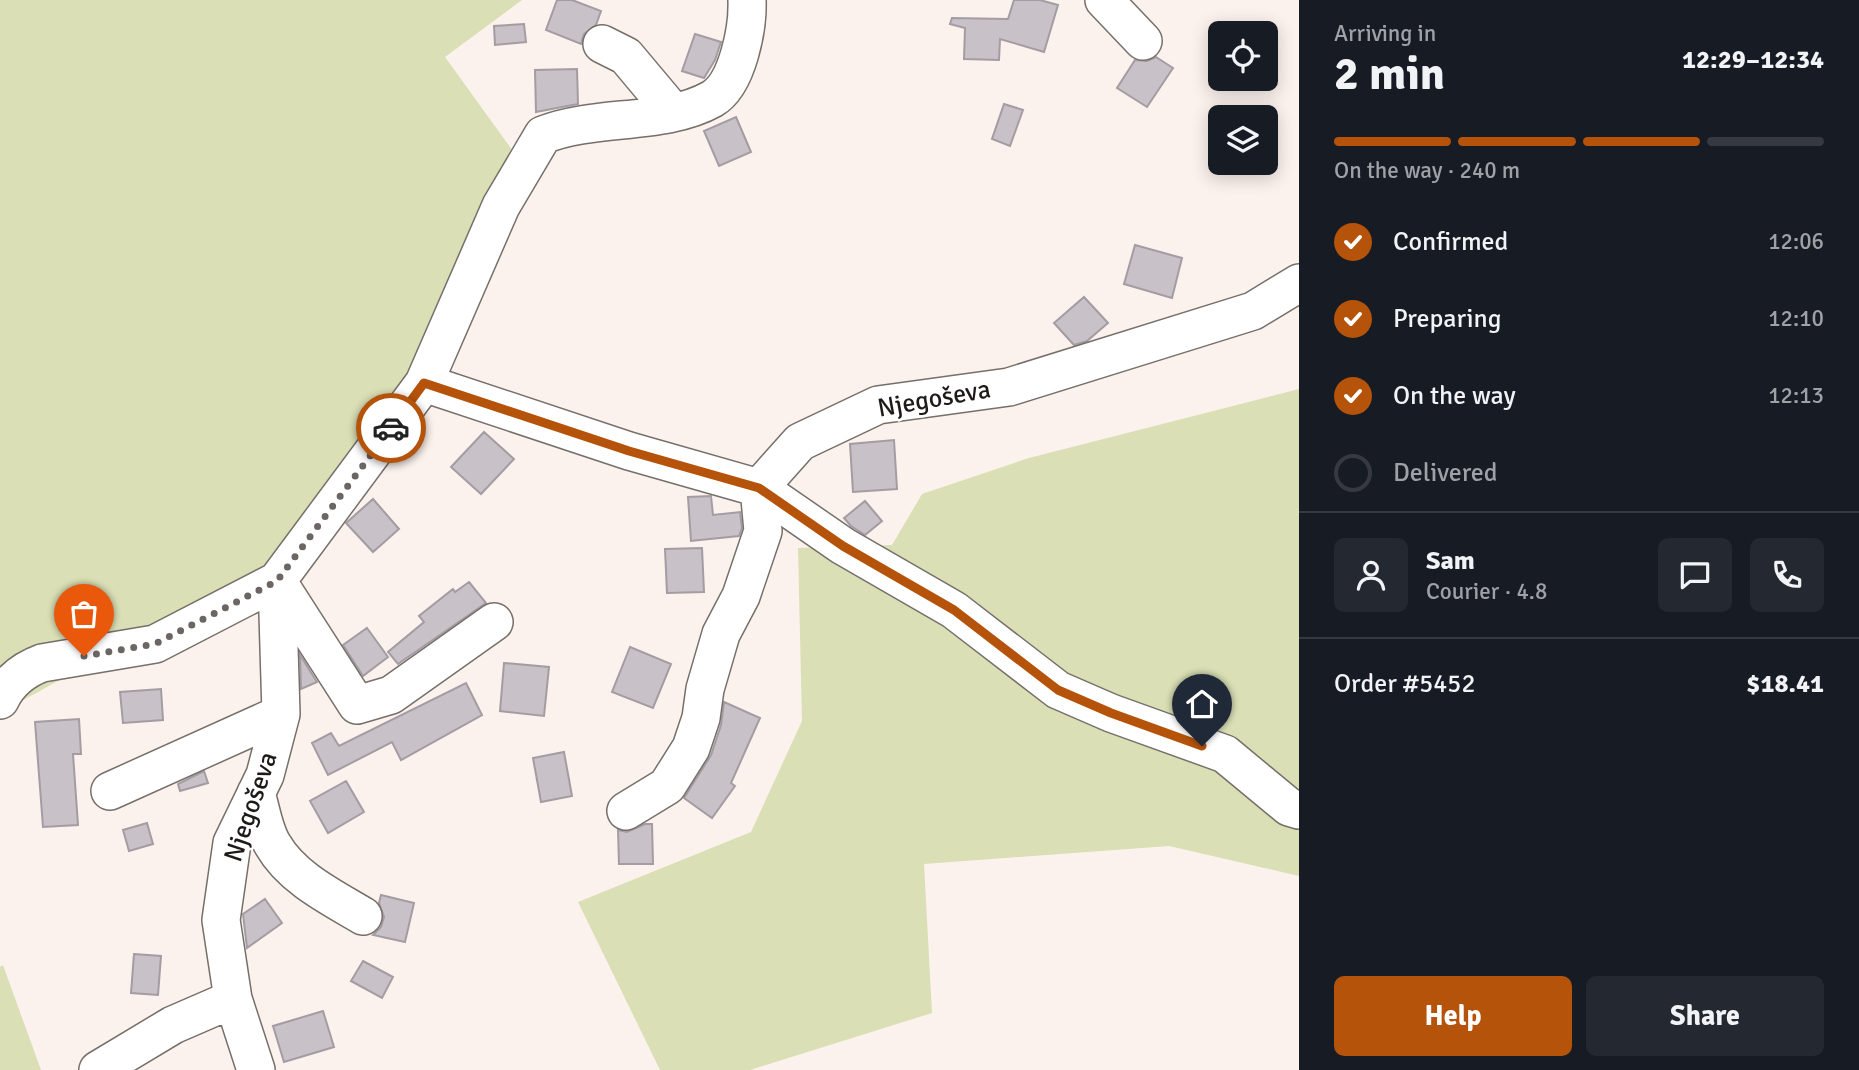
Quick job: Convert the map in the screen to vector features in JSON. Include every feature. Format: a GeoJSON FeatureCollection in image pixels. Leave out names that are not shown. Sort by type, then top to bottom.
{"type":"FeatureCollection","features":[{"type":"Feature","properties":{"kind":"street"},"geometry":{"type":"LineString","coordinates":[[0,700],[5,690],[26,669],[42,663],[155,644],[277,581],[424,383],[501,206],[543,135],[591,122],[673,111],[714,98],[736,67],[748,20],[747,0]]}},
{"type":"Feature","properties":{"kind":"street"},"geometry":{"type":"LineString","coordinates":[[1104,0],[1143,41]]}},
{"type":"Feature","properties":{"kind":"street"},"geometry":{"type":"LineString","coordinates":[[601,44],[626,56],[673,111]]}},
{"type":"Feature","properties":{"kind":"street","name":"Njegoševa"},"geometry":{"type":"LineString","coordinates":[[759,488],[800,442],[878,405],[1009,387],[1253,311],[1299,283]]}},
{"type":"Feature","properties":{"kind":"street"},"geometry":{"type":"LineString","coordinates":[[424,383],[629,451],[759,488],[843,546],[954,610],[1058,690],[1111,713],[1225,754],[1289,807],[1299,810]]}},
{"type":"Feature","properties":{"kind":"street"},"geometry":{"type":"LineString","coordinates":[[626,811],[667,786],[691,748],[721,634],[741,596],[764,531],[759,488]]}},
{"type":"Feature","properties":{"kind":"street"},"geometry":{"type":"LineString","coordinates":[[277,581],[357,705],[391,695],[494,622]]}},
{"type":"Feature","properties":{"kind":"street","name":"Njegoševa"},"geometry":{"type":"LineString","coordinates":[[256,1070],[233,999],[221,920],[232,843],[265,775],[281,714],[277,581]]}},
{"type":"Feature","properties":{"kind":"street"},"geometry":{"type":"LineString","coordinates":[[110,790],[281,714]]}},
{"type":"Feature","properties":{"kind":"street"},"geometry":{"type":"LineString","coordinates":[[256,793],[272,844],[288,866],[363,916]]}},
{"type":"Feature","properties":{"kind":"street"},"geometry":{"type":"LineString","coordinates":[[98,1070],[173,1025],[233,999]]}},
{"type":"Feature","properties":{"kind":"green space"},"geometry":{"type":"Polygon","coordinates":[[[0,0],[522,0],[445,57],[515,154],[416,375],[280,558],[0,713],[0,0]]]}},
{"type":"Feature","properties":{"kind":"green space"},"geometry":{"type":"Polygon","coordinates":[[[1299,389],[1299,876],[1169,846],[924,864],[932,1013],[750,1070],[660,1070],[578,902],[751,832],[802,721],[798,548],[892,545],[922,494],[1029,458],[1299,389]]]}},
{"type":"Feature","properties":{"kind":"green space"},"geometry":{"type":"Polygon","coordinates":[[[3,965],[41,1070],[0,1070],[0,967],[3,965]]]}},
{"type":"Feature","properties":{"kind":"building"},"geometry":{"type":"Polygon","coordinates":[[[557,0],[572,0],[601,11],[596,25],[584,34],[581,44],[546,30],[557,0]]]}},
{"type":"Feature","properties":{"kind":"building"},"geometry":{"type":"Polygon","coordinates":[[[1014,0],[1040,0],[1058,5],[1044,52],[1000,39],[999,60],[964,59],[965,28],[950,24],[952,18],[1008,19],[1014,0]]]}},
{"type":"Feature","properties":{"kind":"building"},"geometry":{"type":"Polygon","coordinates":[[[524,24],[526,42],[495,45],[494,26],[524,24]]]}},
{"type":"Feature","properties":{"kind":"building"},"geometry":{"type":"Polygon","coordinates":[[[695,34],[721,42],[715,60],[704,78],[682,71],[695,34]]]}},
{"type":"Feature","properties":{"kind":"building"},"geometry":{"type":"Polygon","coordinates":[[[1156,57],[1173,68],[1147,107],[1117,88],[1135,60],[1147,61],[1156,57]]]}},
{"type":"Feature","properties":{"kind":"building"},"geometry":{"type":"Polygon","coordinates":[[[577,69],[578,104],[536,112],[535,70],[577,69]]]}},
{"type":"Feature","properties":{"kind":"building"},"geometry":{"type":"Polygon","coordinates":[[[1004,104],[1023,110],[1010,146],[992,139],[1004,104]]]}},
{"type":"Feature","properties":{"kind":"building"},"geometry":{"type":"Polygon","coordinates":[[[736,117],[751,152],[719,166],[704,131],[736,117]]]}},
{"type":"Feature","properties":{"kind":"building"},"geometry":{"type":"Polygon","coordinates":[[[1135,245],[1182,258],[1172,298],[1124,284],[1135,245]]]}},
{"type":"Feature","properties":{"kind":"building"},"geometry":{"type":"Polygon","coordinates":[[[1084,297],[1108,323],[1087,341],[1074,345],[1054,323],[1084,297]]]}},
{"type":"Feature","properties":{"kind":"building"},"geometry":{"type":"Polygon","coordinates":[[[484,432],[514,459],[481,494],[451,467],[484,432]]]}},
{"type":"Feature","properties":{"kind":"building"},"geometry":{"type":"Polygon","coordinates":[[[894,440],[897,489],[853,492],[850,444],[894,440]]]}},
{"type":"Feature","properties":{"kind":"building"},"geometry":{"type":"Polygon","coordinates":[[[711,496],[713,515],[740,512],[742,528],[739,536],[691,541],[688,497],[711,496]]]}},
{"type":"Feature","properties":{"kind":"building"},"geometry":{"type":"Polygon","coordinates":[[[373,499],[399,529],[373,552],[346,523],[373,499]]]}},
{"type":"Feature","properties":{"kind":"building"},"geometry":{"type":"Polygon","coordinates":[[[865,501],[882,521],[865,535],[844,518],[865,501]]]}},
{"type":"Feature","properties":{"kind":"building"},"geometry":{"type":"Polygon","coordinates":[[[702,548],[704,592],[667,593],[665,549],[702,548]]]}},
{"type":"Feature","properties":{"kind":"building"},"geometry":{"type":"Polygon","coordinates":[[[469,582],[486,603],[398,664],[388,652],[424,622],[419,616],[453,589],[455,592],[469,582]]]}},
{"type":"Feature","properties":{"kind":"building"},"geometry":{"type":"Polygon","coordinates":[[[367,628],[388,657],[363,676],[343,645],[367,628]]]}},
{"type":"Feature","properties":{"kind":"building"},"geometry":{"type":"Polygon","coordinates":[[[630,647],[671,664],[653,708],[612,692],[630,647]]]}},
{"type":"Feature","properties":{"kind":"building"},"geometry":{"type":"Polygon","coordinates":[[[300,655],[317,682],[301,689],[300,655]]]}},
{"type":"Feature","properties":{"kind":"building"},"geometry":{"type":"Polygon","coordinates":[[[504,663],[549,667],[544,716],[500,711],[504,663]]]}},
{"type":"Feature","properties":{"kind":"building"},"geometry":{"type":"Polygon","coordinates":[[[466,683],[482,715],[401,760],[392,742],[328,775],[312,743],[331,733],[339,746],[466,683]]]}},
{"type":"Feature","properties":{"kind":"building"},"geometry":{"type":"Polygon","coordinates":[[[161,689],[163,720],[123,723],[120,692],[161,689]]]}},
{"type":"Feature","properties":{"kind":"building"},"geometry":{"type":"Polygon","coordinates":[[[724,702],[760,718],[731,783],[735,786],[712,818],[684,798],[711,755],[721,725],[724,702]]]}},
{"type":"Feature","properties":{"kind":"building"},"geometry":{"type":"Polygon","coordinates":[[[79,719],[81,754],[73,754],[78,825],[43,827],[35,722],[79,719]]]}},
{"type":"Feature","properties":{"kind":"building"},"geometry":{"type":"Polygon","coordinates":[[[564,752],[572,796],[541,802],[533,758],[564,752]]]}},
{"type":"Feature","properties":{"kind":"building"},"geometry":{"type":"Polygon","coordinates":[[[204,771],[208,783],[180,791],[178,784],[204,771]]]}},
{"type":"Feature","properties":{"kind":"building"},"geometry":{"type":"Polygon","coordinates":[[[346,781],[364,812],[328,833],[310,801],[346,781]]]}},
{"type":"Feature","properties":{"kind":"building"},"geometry":{"type":"Polygon","coordinates":[[[147,823],[153,844],[129,851],[123,830],[147,823]]]}},
{"type":"Feature","properties":{"kind":"building"},"geometry":{"type":"Polygon","coordinates":[[[645,824],[652,824],[653,864],[619,864],[618,830],[627,832],[645,824]]]}},
{"type":"Feature","properties":{"kind":"building"},"geometry":{"type":"Polygon","coordinates":[[[381,895],[414,903],[405,942],[373,935],[381,927],[384,917],[379,903],[381,895]]]}},
{"type":"Feature","properties":{"kind":"building"},"geometry":{"type":"Polygon","coordinates":[[[265,899],[282,923],[247,948],[243,914],[265,899]]]}},
{"type":"Feature","properties":{"kind":"building"},"geometry":{"type":"Polygon","coordinates":[[[134,954],[161,956],[158,995],[131,993],[134,954]]]}},
{"type":"Feature","properties":{"kind":"building"},"geometry":{"type":"Polygon","coordinates":[[[363,961],[393,977],[382,998],[351,981],[363,961]]]}},
{"type":"Feature","properties":{"kind":"building"},"geometry":{"type":"Polygon","coordinates":[[[323,1011],[334,1047],[284,1062],[273,1026],[323,1011]]]}},
{"type":"Feature","properties":{"kind":"way so far"},"geometry":{"type":"LineString","coordinates":[[84,656],[155,644],[277,581],[391,428]]}},
{"type":"Feature","properties":{"kind":"route"},"geometry":{"type":"LineString","coordinates":[[391,428],[424,383],[629,451],[759,488],[843,546],[954,610],[1058,690],[1111,713],[1202,746]]}}]}
